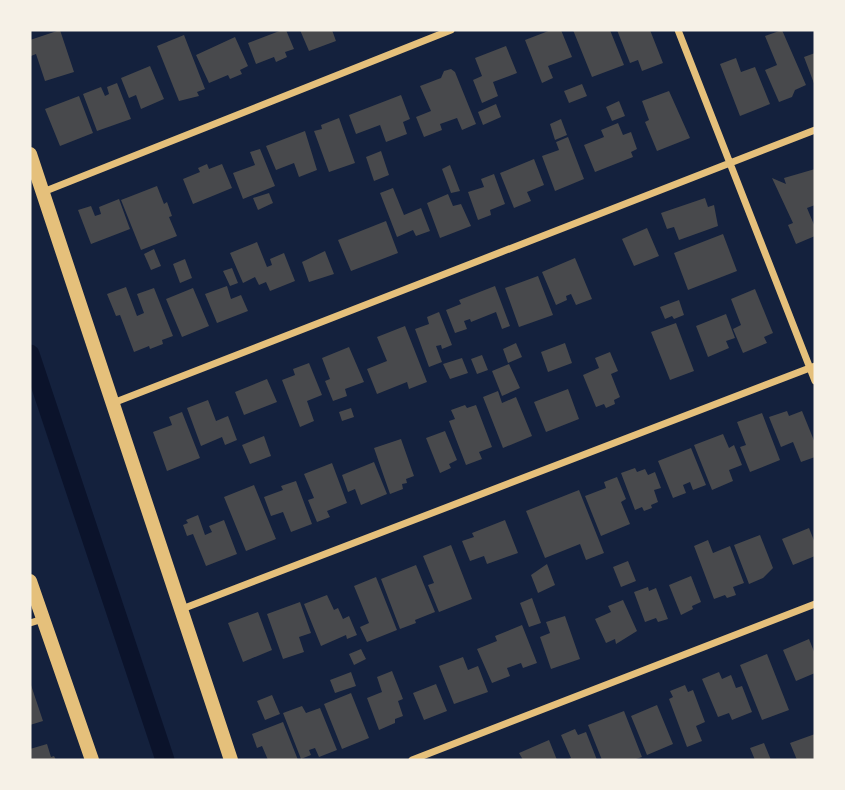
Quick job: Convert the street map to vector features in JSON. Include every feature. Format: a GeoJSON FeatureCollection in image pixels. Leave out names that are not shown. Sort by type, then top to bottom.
{"type":"FeatureCollection","features":[{"type":"Feature","properties":{"kind":"main road"},"geometry":{"type":"LineString","coordinates":[[30,154],[231,760]]}},
{"type":"Feature","properties":{"kind":"main road"},"geometry":{"type":"LineString","coordinates":[[30,581],[36,621],[92,760]]}},
{"type":"Feature","properties":{"kind":"street"},"geometry":{"type":"LineString","coordinates":[[43,192],[451,30]]}},
{"type":"Feature","properties":{"kind":"street"},"geometry":{"type":"LineString","coordinates":[[678,30],[813,367],[815,381]]}},
{"type":"Feature","properties":{"kind":"street"},"geometry":{"type":"LineString","coordinates":[[112,403],[815,131]]}},
{"type":"Feature","properties":{"kind":"street"},"geometry":{"type":"LineString","coordinates":[[181,609],[813,367]]}},
{"type":"Feature","properties":{"kind":"street"},"geometry":{"type":"LineString","coordinates":[[412,760],[815,604]]}},
{"type":"Feature","properties":{"kind":"building"},"geometry":{"type":"Polygon","coordinates":[[[60,30],[74,72],[45,81],[36,54],[31,56],[30,40],[60,30]]]}},
{"type":"Feature","properties":{"kind":"building"},"geometry":{"type":"Polygon","coordinates":[[[286,30],[294,49],[285,52],[287,57],[276,62],[274,57],[256,64],[248,43],[286,30]]]}},
{"type":"Feature","properties":{"kind":"building"},"geometry":{"type":"Polygon","coordinates":[[[300,30],[332,30],[336,41],[309,51],[300,30]]]}},
{"type":"Feature","properties":{"kind":"building"},"geometry":{"type":"Polygon","coordinates":[[[551,30],[561,30],[572,57],[548,66],[553,78],[542,83],[525,40],[551,30]]]}},
{"type":"Feature","properties":{"kind":"building"},"geometry":{"type":"Polygon","coordinates":[[[573,30],[610,30],[624,65],[592,77],[573,30]]]}},
{"type":"Feature","properties":{"kind":"building"},"geometry":{"type":"Polygon","coordinates":[[[617,30],[650,30],[663,63],[642,71],[638,60],[630,63],[617,30]]]}},
{"type":"Feature","properties":{"kind":"building"},"geometry":{"type":"Polygon","coordinates":[[[782,30],[806,85],[795,90],[792,97],[779,102],[765,70],[777,65],[765,36],[782,30]]]}},
{"type":"Feature","properties":{"kind":"building"},"geometry":{"type":"Polygon","coordinates":[[[184,35],[205,89],[197,92],[199,96],[179,101],[157,46],[184,35]]]}},
{"type":"Feature","properties":{"kind":"building"},"geometry":{"type":"Polygon","coordinates":[[[235,37],[248,66],[240,70],[242,74],[230,79],[228,75],[209,83],[196,55],[235,37]]]}},
{"type":"Feature","properties":{"kind":"building"},"geometry":{"type":"Polygon","coordinates":[[[506,46],[517,73],[493,82],[498,96],[482,103],[473,80],[482,76],[475,58],[506,46]]]}},
{"type":"Feature","properties":{"kind":"building"},"geometry":{"type":"Polygon","coordinates":[[[815,53],[815,86],[804,57],[815,53]]]}},
{"type":"Feature","properties":{"kind":"building"},"geometry":{"type":"Polygon","coordinates":[[[736,58],[741,72],[755,67],[770,104],[740,116],[720,64],[736,58]]]}},
{"type":"Feature","properties":{"kind":"building"},"geometry":{"type":"Polygon","coordinates":[[[150,66],[164,99],[141,109],[136,95],[129,98],[121,78],[150,66]]]}},
{"type":"Feature","properties":{"kind":"building"},"geometry":{"type":"Polygon","coordinates":[[[451,69],[455,72],[476,124],[462,130],[457,118],[440,124],[442,130],[424,137],[416,117],[431,111],[420,86],[441,78],[444,71],[451,69]]]}},
{"type":"Feature","properties":{"kind":"building"},"geometry":{"type":"Polygon","coordinates":[[[117,83],[131,119],[97,131],[83,94],[101,87],[105,96],[109,94],[107,87],[117,83]]]}},
{"type":"Feature","properties":{"kind":"building"},"geometry":{"type":"Polygon","coordinates":[[[582,84],[587,96],[569,103],[564,91],[582,84]]]}},
{"type":"Feature","properties":{"kind":"building"},"geometry":{"type":"Polygon","coordinates":[[[669,91],[690,138],[657,151],[645,122],[649,120],[642,101],[669,91]]]}},
{"type":"Feature","properties":{"kind":"building"},"geometry":{"type":"Polygon","coordinates":[[[401,95],[410,119],[403,122],[407,134],[386,142],[380,125],[356,134],[349,115],[401,95]]]}},
{"type":"Feature","properties":{"kind":"building"},"geometry":{"type":"Polygon","coordinates":[[[79,96],[93,133],[60,146],[45,109],[79,96]]]}},
{"type":"Feature","properties":{"kind":"building"},"geometry":{"type":"Polygon","coordinates":[[[619,101],[625,116],[612,121],[606,107],[619,101]]]}},
{"type":"Feature","properties":{"kind":"building"},"geometry":{"type":"Polygon","coordinates":[[[496,104],[501,117],[483,125],[478,112],[496,104]]]}},
{"type":"Feature","properties":{"kind":"building"},"geometry":{"type":"Polygon","coordinates":[[[339,118],[355,163],[329,172],[314,131],[339,118]]]}},
{"type":"Feature","properties":{"kind":"building"},"geometry":{"type":"Polygon","coordinates":[[[561,119],[567,135],[555,140],[550,124],[561,119]]]}},
{"type":"Feature","properties":{"kind":"building"},"geometry":{"type":"Polygon","coordinates":[[[618,123],[623,135],[631,132],[637,149],[631,152],[633,157],[595,172],[584,145],[604,137],[601,130],[618,123]]]}},
{"type":"Feature","properties":{"kind":"building"},"geometry":{"type":"Polygon","coordinates":[[[305,131],[317,170],[299,177],[294,163],[276,170],[266,146],[305,131]]]}},
{"type":"Feature","properties":{"kind":"building"},"geometry":{"type":"Polygon","coordinates":[[[568,137],[584,179],[555,191],[542,156],[559,150],[556,142],[568,137]]]}},
{"type":"Feature","properties":{"kind":"building"},"geometry":{"type":"Polygon","coordinates":[[[260,149],[275,186],[243,199],[233,173],[255,165],[250,152],[260,149]]]}},
{"type":"Feature","properties":{"kind":"building"},"geometry":{"type":"Polygon","coordinates":[[[381,151],[389,175],[374,181],[366,157],[381,151]]]}},
{"type":"Feature","properties":{"kind":"building"},"geometry":{"type":"Polygon","coordinates":[[[534,159],[544,185],[527,192],[531,201],[514,208],[500,173],[534,159]]]}},
{"type":"Feature","properties":{"kind":"building"},"geometry":{"type":"Polygon","coordinates":[[[207,164],[209,169],[222,164],[232,188],[193,204],[183,179],[200,172],[198,168],[207,164]]]}},
{"type":"Feature","properties":{"kind":"building"},"geometry":{"type":"Polygon","coordinates":[[[450,165],[460,191],[451,193],[442,169],[450,165]]]}},
{"type":"Feature","properties":{"kind":"building"},"geometry":{"type":"Polygon","coordinates":[[[815,169],[815,205],[807,208],[815,227],[815,236],[796,244],[788,225],[793,223],[772,178],[786,184],[784,178],[815,169]]]}},
{"type":"Feature","properties":{"kind":"building"},"geometry":{"type":"Polygon","coordinates":[[[494,174],[505,204],[490,210],[491,215],[478,220],[468,192],[484,187],[481,179],[494,174]]]}},
{"type":"Feature","properties":{"kind":"building"},"geometry":{"type":"Polygon","coordinates":[[[157,186],[164,204],[167,202],[172,216],[169,217],[177,236],[141,250],[121,200],[157,186]]]}},
{"type":"Feature","properties":{"kind":"building"},"geometry":{"type":"Polygon","coordinates":[[[393,188],[404,215],[421,208],[430,231],[416,236],[413,230],[397,237],[380,193],[393,188]]]}},
{"type":"Feature","properties":{"kind":"building"},"geometry":{"type":"Polygon","coordinates":[[[269,193],[273,203],[258,210],[253,198],[269,193]]]}},
{"type":"Feature","properties":{"kind":"building"},"geometry":{"type":"Polygon","coordinates":[[[448,194],[453,206],[461,204],[471,226],[440,238],[427,203],[448,194]]]}},
{"type":"Feature","properties":{"kind":"building"},"geometry":{"type":"Polygon","coordinates":[[[705,198],[708,207],[714,205],[718,226],[679,240],[674,227],[667,229],[661,213],[705,198]]]}},
{"type":"Feature","properties":{"kind":"building"},"geometry":{"type":"Polygon","coordinates":[[[119,199],[130,229],[91,244],[78,210],[91,206],[95,216],[101,214],[99,207],[119,199]]]}},
{"type":"Feature","properties":{"kind":"building"},"geometry":{"type":"Polygon","coordinates":[[[386,221],[398,253],[351,271],[338,240],[386,221]]]}},
{"type":"Feature","properties":{"kind":"building"},"geometry":{"type":"Polygon","coordinates":[[[647,228],[659,256],[634,266],[622,239],[647,228]]]}},
{"type":"Feature","properties":{"kind":"building"},"geometry":{"type":"Polygon","coordinates":[[[723,234],[737,271],[688,290],[674,253],[723,234]]]}},
{"type":"Feature","properties":{"kind":"building"},"geometry":{"type":"Polygon","coordinates":[[[257,242],[267,267],[272,265],[270,259],[284,253],[295,281],[270,291],[266,282],[259,285],[255,277],[243,283],[230,253],[257,242]]]}},
{"type":"Feature","properties":{"kind":"building"},"geometry":{"type":"Polygon","coordinates":[[[154,249],[161,266],[151,270],[144,254],[154,249]]]}},
{"type":"Feature","properties":{"kind":"building"},"geometry":{"type":"Polygon","coordinates":[[[325,251],[334,274],[309,282],[302,262],[325,251]]]}},
{"type":"Feature","properties":{"kind":"building"},"geometry":{"type":"Polygon","coordinates":[[[575,258],[592,299],[576,305],[571,294],[566,296],[567,300],[556,305],[542,272],[575,258]]]}},
{"type":"Feature","properties":{"kind":"building"},"geometry":{"type":"Polygon","coordinates":[[[185,259],[192,278],[180,283],[173,264],[185,259]]]}},
{"type":"Feature","properties":{"kind":"building"},"geometry":{"type":"Polygon","coordinates":[[[232,268],[238,283],[230,286],[223,271],[232,268]]]}},
{"type":"Feature","properties":{"kind":"building"},"geometry":{"type":"Polygon","coordinates":[[[538,276],[553,315],[519,327],[505,288],[538,276]]]}},
{"type":"Feature","properties":{"kind":"building"},"geometry":{"type":"Polygon","coordinates":[[[227,286],[231,299],[241,295],[248,311],[217,323],[205,294],[227,286]]]}},
{"type":"Feature","properties":{"kind":"building"},"geometry":{"type":"Polygon","coordinates":[[[495,286],[510,326],[502,329],[496,312],[471,322],[470,319],[464,321],[467,329],[455,333],[446,310],[461,304],[459,300],[495,286]]]}},
{"type":"Feature","properties":{"kind":"building"},"geometry":{"type":"Polygon","coordinates":[[[126,287],[137,316],[144,313],[137,294],[154,288],[173,336],[162,340],[163,344],[134,352],[120,315],[116,316],[107,294],[126,287]]]}},
{"type":"Feature","properties":{"kind":"building"},"geometry":{"type":"Polygon","coordinates":[[[193,288],[209,326],[182,337],[166,299],[193,288]]]}},
{"type":"Feature","properties":{"kind":"building"},"geometry":{"type":"Polygon","coordinates":[[[755,289],[773,333],[764,337],[767,343],[743,353],[733,329],[741,325],[731,299],[755,289]]]}},
{"type":"Feature","properties":{"kind":"building"},"geometry":{"type":"Polygon","coordinates":[[[679,300],[684,315],[665,319],[660,307],[679,300]]]}},
{"type":"Feature","properties":{"kind":"building"},"geometry":{"type":"Polygon","coordinates":[[[439,312],[452,345],[442,349],[441,345],[436,346],[442,362],[429,367],[415,329],[429,324],[427,317],[439,312]]]}},
{"type":"Feature","properties":{"kind":"building"},"geometry":{"type":"Polygon","coordinates":[[[726,314],[735,338],[726,341],[729,348],[708,357],[696,326],[726,314]]]}},
{"type":"Feature","properties":{"kind":"building"},"geometry":{"type":"Polygon","coordinates":[[[676,323],[694,371],[670,380],[651,332],[676,323]]]}},
{"type":"Feature","properties":{"kind":"building"},"geometry":{"type":"Polygon","coordinates":[[[405,326],[427,382],[409,389],[407,382],[377,394],[367,369],[387,361],[377,337],[405,326]]]}},
{"type":"Feature","properties":{"kind":"building"},"geometry":{"type":"Polygon","coordinates":[[[516,343],[522,357],[508,363],[503,349],[516,343]]]}},
{"type":"Feature","properties":{"kind":"building"},"geometry":{"type":"Polygon","coordinates":[[[565,343],[572,363],[548,372],[541,352],[565,343]]]}},
{"type":"Feature","properties":{"kind":"building"},"geometry":{"type":"Polygon","coordinates":[[[349,347],[364,382],[345,389],[347,396],[333,401],[325,381],[330,379],[322,358],[349,347]]]}},
{"type":"Feature","properties":{"kind":"building"},"geometry":{"type":"Polygon","coordinates":[[[610,352],[618,371],[611,374],[620,397],[614,400],[615,404],[606,408],[604,404],[596,407],[583,375],[599,368],[595,358],[610,352]]]}},
{"type":"Feature","properties":{"kind":"building"},"geometry":{"type":"Polygon","coordinates":[[[482,355],[488,370],[477,374],[471,359],[482,355]]]}},
{"type":"Feature","properties":{"kind":"building"},"geometry":{"type":"Polygon","coordinates":[[[462,358],[468,373],[450,379],[443,364],[462,358]]]}},
{"type":"Feature","properties":{"kind":"building"},"geometry":{"type":"Polygon","coordinates":[[[309,363],[322,395],[307,401],[314,421],[300,427],[282,380],[295,375],[293,369],[309,363]]]}},
{"type":"Feature","properties":{"kind":"building"},"geometry":{"type":"Polygon","coordinates":[[[509,364],[520,388],[502,396],[492,371],[509,364]]]}},
{"type":"Feature","properties":{"kind":"building"},"geometry":{"type":"Polygon","coordinates":[[[267,379],[277,402],[244,415],[235,392],[267,379]]]}},
{"type":"Feature","properties":{"kind":"building"},"geometry":{"type":"Polygon","coordinates":[[[568,389],[579,419],[546,432],[534,402],[568,389]]]}},
{"type":"Feature","properties":{"kind":"building"},"geometry":{"type":"Polygon","coordinates":[[[498,391],[502,403],[516,397],[532,436],[503,448],[483,397],[498,391]]]}},
{"type":"Feature","properties":{"kind":"building"},"geometry":{"type":"Polygon","coordinates":[[[208,400],[216,421],[228,416],[237,440],[225,445],[222,437],[201,446],[187,408],[208,400]]]}},
{"type":"Feature","properties":{"kind":"building"},"geometry":{"type":"Polygon","coordinates":[[[465,405],[467,408],[476,405],[492,447],[479,452],[482,459],[466,465],[449,421],[455,419],[451,410],[465,405]]]}},
{"type":"Feature","properties":{"kind":"building"},"geometry":{"type":"Polygon","coordinates":[[[351,408],[354,417],[342,421],[339,412],[351,408]]]}},
{"type":"Feature","properties":{"kind":"building"},"geometry":{"type":"Polygon","coordinates":[[[787,411],[789,416],[802,411],[815,443],[815,457],[801,462],[793,442],[781,447],[769,417],[787,411]]]}},
{"type":"Feature","properties":{"kind":"building"},"geometry":{"type":"Polygon","coordinates":[[[182,412],[200,458],[167,471],[153,432],[172,425],[169,417],[182,412]]]}},
{"type":"Feature","properties":{"kind":"building"},"geometry":{"type":"Polygon","coordinates":[[[762,413],[780,460],[750,472],[740,447],[746,445],[737,422],[762,413]]]}},
{"type":"Feature","properties":{"kind":"building"},"geometry":{"type":"Polygon","coordinates":[[[445,431],[457,460],[449,464],[451,468],[440,473],[426,438],[445,431]]]}},
{"type":"Feature","properties":{"kind":"building"},"geometry":{"type":"Polygon","coordinates":[[[723,434],[729,448],[734,445],[742,465],[729,470],[733,481],[712,490],[694,445],[723,434]]]}},
{"type":"Feature","properties":{"kind":"building"},"geometry":{"type":"Polygon","coordinates":[[[264,436],[271,456],[250,464],[242,445],[264,436]]]}},
{"type":"Feature","properties":{"kind":"building"},"geometry":{"type":"Polygon","coordinates":[[[401,439],[414,476],[406,479],[407,483],[402,484],[403,489],[390,494],[374,448],[401,439]]]}},
{"type":"Feature","properties":{"kind":"building"},"geometry":{"type":"Polygon","coordinates":[[[691,448],[706,485],[693,490],[690,482],[683,485],[686,493],[673,498],[658,461],[691,448]]]}},
{"type":"Feature","properties":{"kind":"building"},"geometry":{"type":"Polygon","coordinates":[[[374,462],[387,494],[361,505],[355,489],[348,492],[342,475],[374,462]]]}},
{"type":"Feature","properties":{"kind":"building"},"geometry":{"type":"Polygon","coordinates":[[[332,463],[347,503],[327,511],[330,517],[317,522],[308,500],[314,498],[304,474],[332,463]]]}},
{"type":"Feature","properties":{"kind":"building"},"geometry":{"type":"Polygon","coordinates":[[[635,468],[637,472],[645,469],[648,475],[655,472],[661,488],[654,490],[658,502],[644,511],[642,507],[635,510],[621,473],[635,468]]]}},
{"type":"Feature","properties":{"kind":"building"},"geometry":{"type":"Polygon","coordinates":[[[617,477],[626,499],[621,502],[630,524],[601,536],[585,496],[606,488],[604,482],[617,477]]]}},
{"type":"Feature","properties":{"kind":"building"},"geometry":{"type":"Polygon","coordinates":[[[296,481],[312,524],[291,532],[283,512],[271,516],[264,497],[283,490],[281,486],[296,481]]]}},
{"type":"Feature","properties":{"kind":"building"},"geometry":{"type":"Polygon","coordinates":[[[254,485],[276,539],[246,551],[224,497],[254,485]]]}},
{"type":"Feature","properties":{"kind":"building"},"geometry":{"type":"Polygon","coordinates":[[[579,490],[604,553],[586,560],[580,544],[545,558],[526,511],[579,490]]]}},
{"type":"Feature","properties":{"kind":"building"},"geometry":{"type":"Polygon","coordinates":[[[198,515],[205,535],[212,532],[209,526],[224,520],[237,554],[206,566],[193,534],[187,536],[183,525],[188,523],[186,520],[198,515]]]}},
{"type":"Feature","properties":{"kind":"building"},"geometry":{"type":"Polygon","coordinates":[[[505,520],[518,553],[487,564],[484,556],[470,561],[462,541],[474,537],[472,533],[505,520]]]}},
{"type":"Feature","properties":{"kind":"building"},"geometry":{"type":"Polygon","coordinates":[[[809,528],[815,543],[815,556],[793,565],[782,539],[809,528]]]}},
{"type":"Feature","properties":{"kind":"building"},"geometry":{"type":"Polygon","coordinates":[[[760,535],[773,568],[763,578],[749,584],[734,545],[760,535]]]}},
{"type":"Feature","properties":{"kind":"building"},"geometry":{"type":"Polygon","coordinates":[[[708,540],[713,553],[730,546],[744,583],[733,587],[736,595],[714,599],[694,546],[708,540]]]}},
{"type":"Feature","properties":{"kind":"building"},"geometry":{"type":"Polygon","coordinates":[[[451,545],[472,599],[439,612],[428,585],[434,583],[423,556],[451,545]]]}},
{"type":"Feature","properties":{"kind":"building"},"geometry":{"type":"Polygon","coordinates":[[[628,561],[636,581],[621,587],[613,567],[628,561]]]}},
{"type":"Feature","properties":{"kind":"building"},"geometry":{"type":"Polygon","coordinates":[[[547,564],[555,585],[538,593],[531,575],[547,564]]]}},
{"type":"Feature","properties":{"kind":"building"},"geometry":{"type":"Polygon","coordinates":[[[416,565],[435,612],[400,629],[381,579],[416,565]]]}},
{"type":"Feature","properties":{"kind":"building"},"geometry":{"type":"Polygon","coordinates":[[[691,576],[701,602],[681,615],[669,585],[691,576]]]}},
{"type":"Feature","properties":{"kind":"building"},"geometry":{"type":"Polygon","coordinates":[[[376,577],[397,630],[367,642],[360,627],[369,623],[354,586],[376,577]]]}},
{"type":"Feature","properties":{"kind":"building"},"geometry":{"type":"Polygon","coordinates":[[[648,587],[649,591],[656,588],[668,619],[658,622],[656,618],[645,622],[634,592],[648,587]]]}},
{"type":"Feature","properties":{"kind":"building"},"geometry":{"type":"Polygon","coordinates":[[[327,595],[334,610],[338,608],[343,619],[349,616],[357,635],[347,639],[346,635],[321,646],[304,604],[327,595]]]}},
{"type":"Feature","properties":{"kind":"building"},"geometry":{"type":"Polygon","coordinates":[[[532,598],[541,623],[529,627],[520,603],[532,598]]]}},
{"type":"Feature","properties":{"kind":"building"},"geometry":{"type":"Polygon","coordinates":[[[623,600],[637,631],[616,644],[615,639],[606,643],[595,619],[611,612],[608,606],[623,600]]]}},
{"type":"Feature","properties":{"kind":"building"},"geometry":{"type":"Polygon","coordinates":[[[300,602],[311,633],[299,637],[304,652],[283,659],[267,614],[300,602]]]}},
{"type":"Feature","properties":{"kind":"building"},"geometry":{"type":"Polygon","coordinates":[[[258,612],[272,650],[243,662],[228,623],[258,612]]]}},
{"type":"Feature","properties":{"kind":"building"},"geometry":{"type":"Polygon","coordinates":[[[565,616],[580,659],[551,669],[540,637],[550,633],[546,622],[565,616]]]}},
{"type":"Feature","properties":{"kind":"building"},"geometry":{"type":"Polygon","coordinates":[[[522,625],[537,663],[523,668],[521,663],[507,668],[510,676],[492,683],[477,649],[497,641],[495,636],[522,625]]]}},
{"type":"Feature","properties":{"kind":"building"},"geometry":{"type":"Polygon","coordinates":[[[809,639],[815,654],[815,673],[796,681],[783,650],[809,639]]]}},
{"type":"Feature","properties":{"kind":"building"},"geometry":{"type":"Polygon","coordinates":[[[361,649],[366,659],[354,665],[349,654],[361,649]]]}},
{"type":"Feature","properties":{"kind":"building"},"geometry":{"type":"Polygon","coordinates":[[[767,654],[789,710],[762,720],[740,665],[767,654]]]}},
{"type":"Feature","properties":{"kind":"building"},"geometry":{"type":"Polygon","coordinates":[[[463,657],[468,670],[478,666],[488,692],[454,704],[439,666],[463,657]]]}},
{"type":"Feature","properties":{"kind":"building"},"geometry":{"type":"Polygon","coordinates":[[[392,671],[403,699],[398,701],[403,716],[379,730],[367,698],[382,692],[377,677],[392,671]]]}},
{"type":"Feature","properties":{"kind":"building"},"geometry":{"type":"Polygon","coordinates":[[[351,672],[356,686],[335,693],[330,680],[351,672]]]}},
{"type":"Feature","properties":{"kind":"building"},"geometry":{"type":"Polygon","coordinates":[[[719,672],[722,679],[731,675],[736,688],[742,686],[752,712],[732,720],[729,713],[718,717],[702,679],[719,672]]]}},
{"type":"Feature","properties":{"kind":"building"},"geometry":{"type":"Polygon","coordinates":[[[30,682],[43,721],[30,725],[30,682]]]}},
{"type":"Feature","properties":{"kind":"building"},"geometry":{"type":"Polygon","coordinates":[[[436,684],[447,711],[424,720],[413,693],[436,684]]]}},
{"type":"Feature","properties":{"kind":"building"},"geometry":{"type":"Polygon","coordinates":[[[685,685],[688,692],[693,690],[705,722],[696,726],[702,741],[687,747],[669,699],[673,697],[670,691],[685,685]]]}},
{"type":"Feature","properties":{"kind":"building"},"geometry":{"type":"Polygon","coordinates":[[[351,693],[369,738],[342,749],[324,704],[351,693]]]}},
{"type":"Feature","properties":{"kind":"building"},"geometry":{"type":"Polygon","coordinates":[[[272,695],[280,714],[265,720],[257,701],[272,695]]]}},
{"type":"Feature","properties":{"kind":"building"},"geometry":{"type":"Polygon","coordinates":[[[657,705],[673,744],[647,755],[631,716],[657,705]]]}},
{"type":"Feature","properties":{"kind":"building"},"geometry":{"type":"Polygon","coordinates":[[[302,706],[306,713],[320,708],[337,750],[319,757],[315,748],[309,750],[311,755],[301,759],[283,713],[302,706]]]}},
{"type":"Feature","properties":{"kind":"building"},"geometry":{"type":"Polygon","coordinates":[[[624,711],[642,757],[633,760],[602,760],[588,725],[624,711]]]}},
{"type":"Feature","properties":{"kind":"building"},"geometry":{"type":"Polygon","coordinates":[[[283,722],[298,760],[268,760],[262,746],[257,748],[252,734],[283,722]]]}},
{"type":"Feature","properties":{"kind":"building"},"geometry":{"type":"Polygon","coordinates":[[[575,729],[578,735],[586,732],[597,760],[566,760],[571,758],[561,735],[575,729]]]}},
{"type":"Feature","properties":{"kind":"building"},"geometry":{"type":"Polygon","coordinates":[[[815,734],[815,760],[797,760],[790,743],[815,734]]]}},
{"type":"Feature","properties":{"kind":"building"},"geometry":{"type":"Polygon","coordinates":[[[549,740],[557,760],[523,760],[519,753],[549,740]]]}},
{"type":"Feature","properties":{"kind":"building"},"geometry":{"type":"Polygon","coordinates":[[[764,743],[771,760],[755,760],[750,748],[764,743]]]}},
{"type":"Feature","properties":{"kind":"building"},"geometry":{"type":"Polygon","coordinates":[[[47,744],[51,757],[54,756],[56,760],[30,760],[30,749],[47,744]]]}},
{"type":"Feature","properties":{"kind":"waterway"},"geometry":{"type":"LineString","coordinates":[[30,354],[165,760]]}}]}
